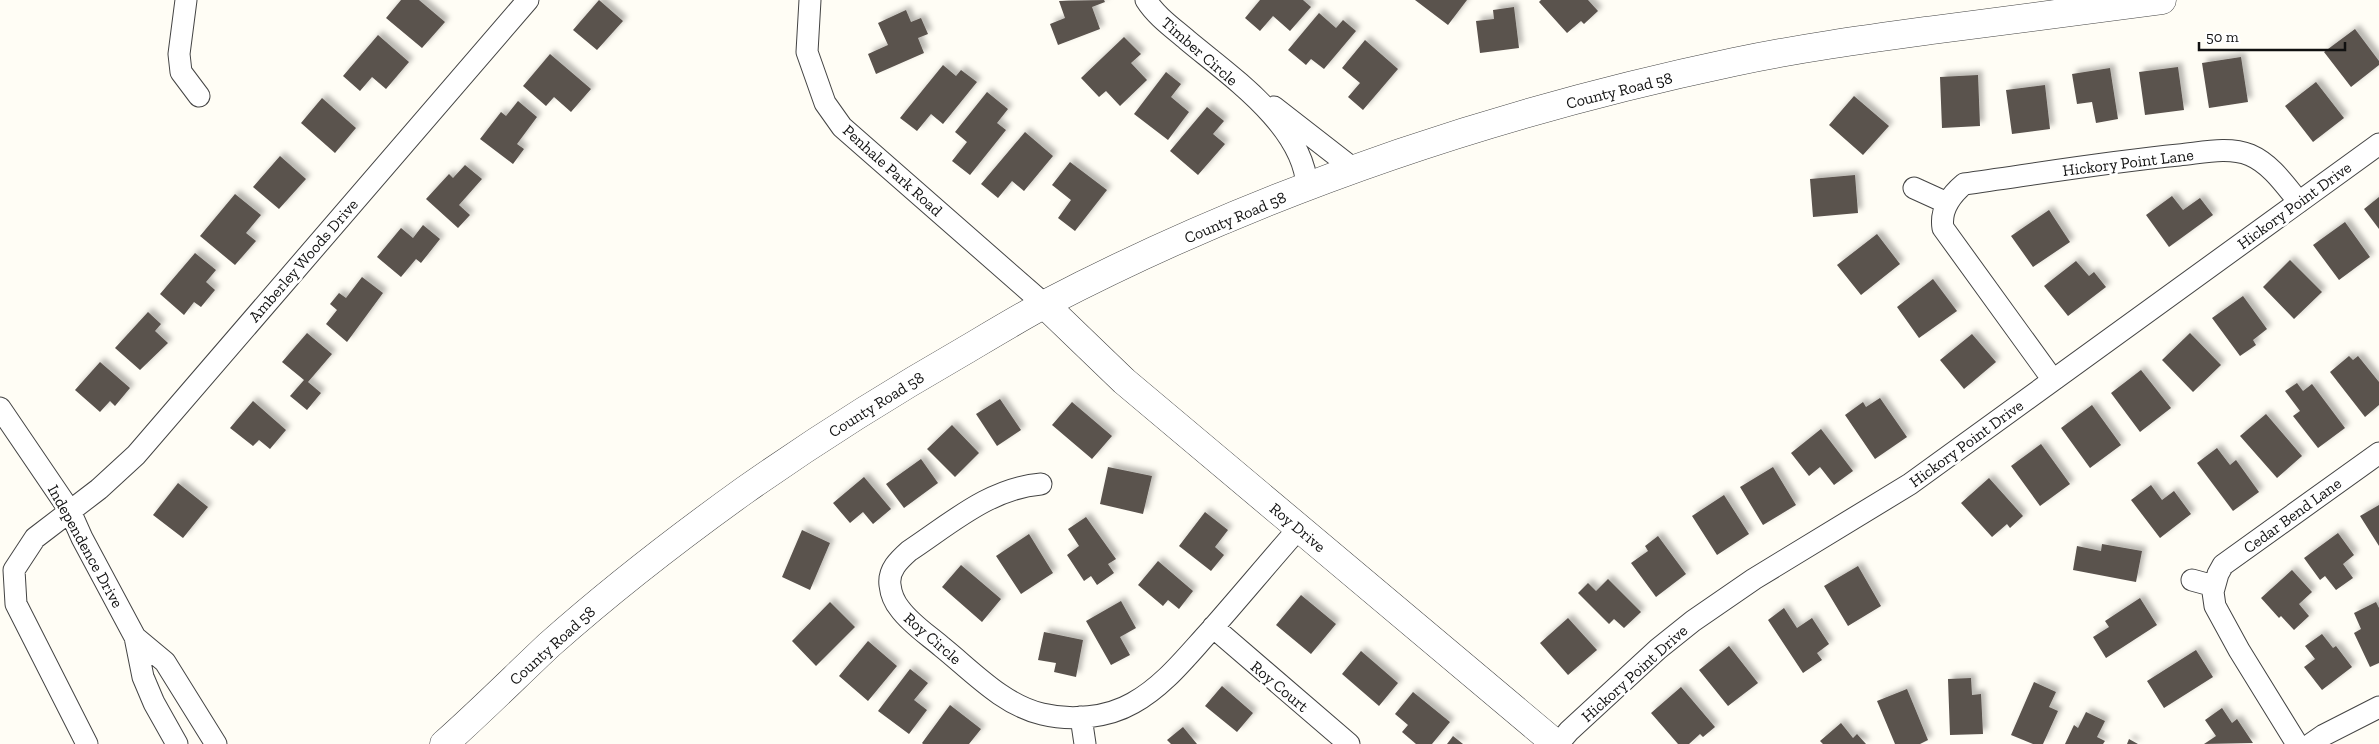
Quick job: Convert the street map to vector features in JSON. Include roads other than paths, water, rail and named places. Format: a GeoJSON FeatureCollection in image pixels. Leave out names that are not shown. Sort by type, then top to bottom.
{"type":"FeatureCollection","features":[{"type":"Feature","properties":{"kind":"street"},"geometry":{"type":"LineString","coordinates":[[186,0],[179,54],[181,72],[200,96]]}},
{"type":"Feature","properties":{"kind":"street","name":"Amberley Woods Drive"},"geometry":{"type":"LineString","coordinates":[[87,744],[16,604],[14,570],[35,538],[99,489],[136,455],[528,0]]}},
{"type":"Feature","properties":{"kind":"street","name":"Penhale Park Road"},"geometry":{"type":"LineString","coordinates":[[810,0],[807,52],[826,103],[842,127],[1044,304]]}},
{"type":"Feature","properties":{"kind":"street","name":"Timber Circle"},"geometry":{"type":"LineString","coordinates":[[1146,0],[1173,29],[1257,99],[1282,112],[1355,170]]}},
{"type":"Feature","properties":{"kind":"street","name":"County Road 58"},"geometry":{"type":"LineString","coordinates":[[444,744],[586,613],[744,492],[891,393],[1044,304],[1152,252],[1307,186],[1516,117],[1612,90],[1737,61],[1870,39],[2162,0]]}},
{"type":"Feature","properties":{"kind":"street","name":"Timber Circle"},"geometry":{"type":"LineString","coordinates":[[1257,99],[1300,155],[1306,173],[1307,186]]}},
{"type":"Feature","properties":{"kind":"street","name":"Hickory Point Drive"},"geometry":{"type":"LineString","coordinates":[[1557,744],[1658,649],[1693,621],[1754,579],[1910,484],[2379,144]]}},
{"type":"Feature","properties":{"kind":"street","name":"Hickory Point Lane"},"geometry":{"type":"LineString","coordinates":[[1947,203],[1964,184],[2157,157],[2224,150],[2249,154],[2259,159],[2270,168],[2299,202]]}},
{"type":"Feature","properties":{"kind":"street"},"geometry":{"type":"LineString","coordinates":[[1914,188],[1947,203],[1942,221],[1943,228],[2053,380]]}},
{"type":"Feature","properties":{"kind":"street","name":"Roy Drive"},"geometry":{"type":"LineString","coordinates":[[1044,304],[1124,381],[1557,744]]}},
{"type":"Feature","properties":{"kind":"street","name":"Independence Drive"},"geometry":{"type":"LineString","coordinates":[[0,408],[70,512],[135,637],[142,677],[177,744]]}},
{"type":"Feature","properties":{"kind":"street","name":"Cedar Bend Lane"},"geometry":{"type":"LineString","coordinates":[[2214,586],[2223,565],[2379,453]]}},
{"type":"Feature","properties":{"kind":"street","name":"Roy Circle"},"geometry":{"type":"LineString","coordinates":[[1041,484],[1024,486],[998,493],[909,551],[891,571],[890,588],[895,602],[909,619],[997,691],[1020,706],[1041,714],[1067,718],[1118,710],[1134,703],[1159,685],[1213,627],[1299,528]]}},
{"type":"Feature","properties":{"kind":"street"},"geometry":{"type":"LineString","coordinates":[[2192,580],[2214,586],[2215,606],[2239,650],[2297,744]]}},
{"type":"Feature","properties":{"kind":"street","name":"Roy Court"},"geometry":{"type":"LineString","coordinates":[[1213,627],[1349,744]]}},
{"type":"Feature","properties":{"kind":"street","name":"Independence Drive"},"geometry":{"type":"LineString","coordinates":[[135,637],[165,662],[216,744]]}},
{"type":"Feature","properties":{"kind":"street"},"geometry":{"type":"LineString","coordinates":[[2311,744],[2324,735],[2379,707]]}},
{"type":"Feature","properties":{"kind":"street"},"geometry":{"type":"LineString","coordinates":[[1080,717],[1084,744]]}}]}
